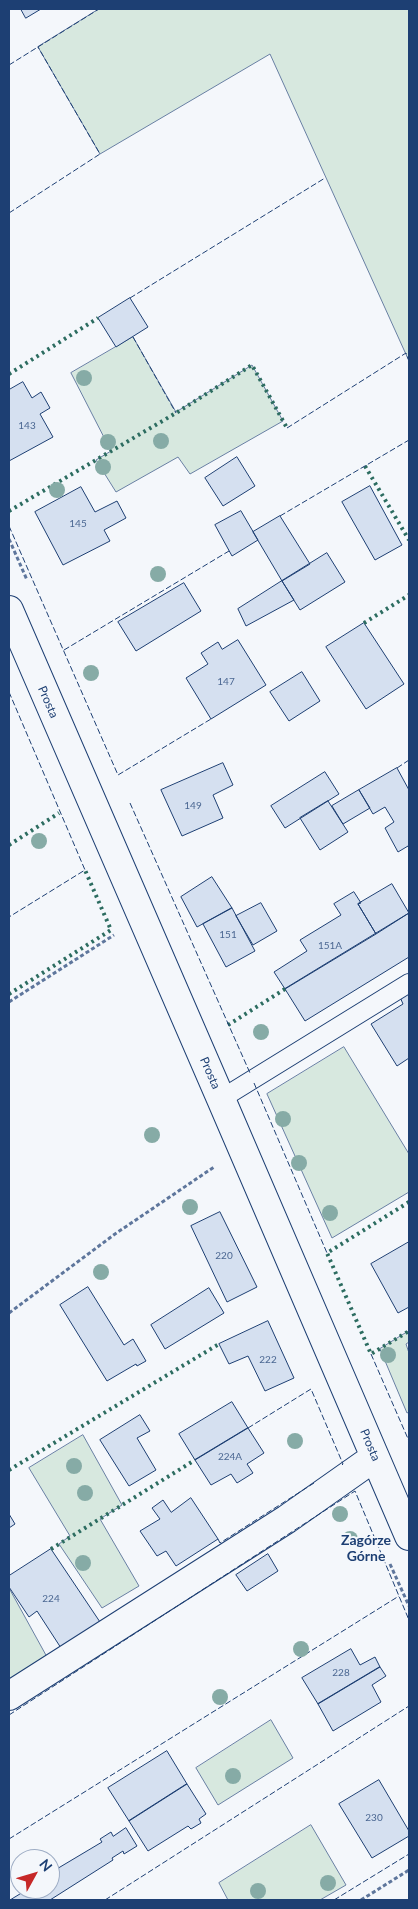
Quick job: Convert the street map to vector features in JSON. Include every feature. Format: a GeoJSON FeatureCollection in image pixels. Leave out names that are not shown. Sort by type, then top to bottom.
{"type":"FeatureCollection","features":[{"type":"Feature","properties":{"kind":"street","name":"Prosta"},"geometry":{"type":"LineString","coordinates":[[9,610],[409,1536]]}},
{"type":"Feature","properties":{"kind":"street"},"geometry":{"type":"LineString","coordinates":[[9,1696],[287,1519],[375,1458]]}},
{"type":"Feature","properties":{"kind":"lane"},"geometry":{"type":"LineString","coordinates":[[221,1099],[409,983]]}},
{"type":"Feature","properties":{"kind":"path"},"geometry":{"type":"LineString","coordinates":[[9,1002],[142,919]]}},
{"type":"Feature","properties":{"kind":"path"},"geometry":{"type":"LineString","coordinates":[[9,1313],[116,1234],[242,1149]]}},
{"type":"Feature","properties":{"kind":"path"},"geometry":{"type":"LineString","coordinates":[[361,1900],[409,1870]]}},
{"type":"Feature","properties":{"kind":"shaded area"},"geometry":{"type":"Polygon","coordinates":[[[99,9],[409,9],[409,361],[270,54],[100,154],[38,47],[99,9]]]}},
{"type":"Feature","properties":{"kind":"shaded area"},"geometry":{"type":"Polygon","coordinates":[[[133,337],[176,412],[252,365],[283,421],[190,474],[178,457],[116,492],[96,460],[111,451],[71,373],[133,337]]]}},
{"type":"Feature","properties":{"kind":"shaded area"},"geometry":{"type":"Polygon","coordinates":[[[344,1047],[409,1154],[409,1192],[332,1238],[267,1094],[344,1047]]]}},
{"type":"Feature","properties":{"kind":"shaded area"},"geometry":{"type":"Polygon","coordinates":[[[409,1331],[409,1342],[406,1344],[409,1353],[409,1412],[407,1413],[380,1349],[409,1331]]]}},
{"type":"Feature","properties":{"kind":"shaded area"},"geometry":{"type":"Polygon","coordinates":[[[83,1435],[122,1505],[100,1519],[139,1586],[102,1608],[59,1544],[70,1536],[29,1468],[83,1435]]]}},
{"type":"Feature","properties":{"kind":"shaded area"},"geometry":{"type":"Polygon","coordinates":[[[9,1588],[47,1657],[9,1681],[9,1588]]]}},
{"type":"Feature","properties":{"kind":"shaded area"},"geometry":{"type":"Polygon","coordinates":[[[271,1720],[293,1758],[218,1805],[196,1768],[271,1720]]]}},
{"type":"Feature","properties":{"kind":"shaded area"},"geometry":{"type":"Polygon","coordinates":[[[311,1825],[346,1885],[320,1900],[228,1900],[219,1883],[311,1825]]]}},
{"type":"Feature","properties":{"kind":"building"},"geometry":{"type":"Polygon","coordinates":[[[21,9],[41,9],[26,18],[21,9]]]}},
{"type":"Feature","properties":{"kind":"building"},"geometry":{"type":"Polygon","coordinates":[[[130,298],[148,327],[116,347],[98,318],[130,298]]]}},
{"type":"Feature","properties":{"kind":"building"},"geometry":{"type":"Polygon","coordinates":[[[23,382],[32,398],[41,392],[50,408],[40,414],[53,437],[9,461],[9,390],[23,382]]]}},
{"type":"Feature","properties":{"kind":"building"},"geometry":{"type":"Polygon","coordinates":[[[237,457],[255,486],[223,506],[205,478],[237,457]]]}},
{"type":"Feature","properties":{"kind":"building"},"geometry":{"type":"Polygon","coordinates":[[[370,486],[402,545],[375,560],[342,502],[370,486]]]}},
{"type":"Feature","properties":{"kind":"building"},"geometry":{"type":"Polygon","coordinates":[[[81,487],[95,512],[117,501],[126,518],[104,530],[110,541],[63,565],[35,512],[81,487]]]}},
{"type":"Feature","properties":{"kind":"building"},"geometry":{"type":"Polygon","coordinates":[[[241,511],[258,540],[232,556],[215,525],[241,511]]]}},
{"type":"Feature","properties":{"kind":"building"},"geometry":{"type":"Polygon","coordinates":[[[280,516],[310,564],[282,581],[253,532],[280,516]]]}},
{"type":"Feature","properties":{"kind":"building"},"geometry":{"type":"Polygon","coordinates":[[[327,553],[345,582],[300,610],[282,581],[327,553]]]}},
{"type":"Feature","properties":{"kind":"building"},"geometry":{"type":"Polygon","coordinates":[[[282,581],[294,600],[246,626],[238,609],[282,581]]]}},
{"type":"Feature","properties":{"kind":"building"},"geometry":{"type":"Polygon","coordinates":[[[184,583],[201,611],[136,651],[118,622],[184,583]]]}},
{"type":"Feature","properties":{"kind":"building"},"geometry":{"type":"Polygon","coordinates":[[[364,623],[404,684],[366,709],[326,647],[364,623]]]}},
{"type":"Feature","properties":{"kind":"building"},"geometry":{"type":"Polygon","coordinates":[[[238,640],[266,685],[211,719],[186,678],[208,664],[201,653],[218,642],[222,649],[238,640]]]}},
{"type":"Feature","properties":{"kind":"building"},"geometry":{"type":"Polygon","coordinates":[[[302,672],[320,701],[289,721],[270,692],[302,672]]]}},
{"type":"Feature","properties":{"kind":"building"},"geometry":{"type":"Polygon","coordinates":[[[223,763],[233,785],[213,795],[223,818],[182,836],[161,790],[223,763]]]}},
{"type":"Feature","properties":{"kind":"building"},"geometry":{"type":"Polygon","coordinates":[[[397,768],[409,790],[409,849],[408,846],[398,852],[385,828],[394,822],[385,807],[373,814],[359,790],[397,768]]]}},
{"type":"Feature","properties":{"kind":"building"},"geometry":{"type":"Polygon","coordinates":[[[325,772],[339,794],[285,828],[271,806],[325,772]]]}},
{"type":"Feature","properties":{"kind":"building"},"geometry":{"type":"Polygon","coordinates":[[[359,790],[370,808],[343,824],[332,806],[359,790]]]}},
{"type":"Feature","properties":{"kind":"building"},"geometry":{"type":"Polygon","coordinates":[[[328,801],[348,832],[320,850],[300,818],[328,801]]]}},
{"type":"Feature","properties":{"kind":"building"},"geometry":{"type":"Polygon","coordinates":[[[212,877],[232,908],[197,927],[181,897],[212,877]]]}},
{"type":"Feature","properties":{"kind":"building"},"geometry":{"type":"Polygon","coordinates":[[[392,884],[409,913],[376,934],[358,904],[392,884]]]}},
{"type":"Feature","properties":{"kind":"building"},"geometry":{"type":"Polygon","coordinates":[[[354,892],[361,903],[358,904],[376,934],[285,989],[274,972],[307,951],[300,940],[341,915],[334,904],[354,892]]]}},
{"type":"Feature","properties":{"kind":"building"},"geometry":{"type":"Polygon","coordinates":[[[261,903],[277,931],[253,945],[236,916],[261,903]]]}},
{"type":"Feature","properties":{"kind":"building"},"geometry":{"type":"Polygon","coordinates":[[[232,908],[255,951],[226,967],[203,924],[232,908]]]}},
{"type":"Feature","properties":{"kind":"building"},"geometry":{"type":"Polygon","coordinates":[[[408,914],[409,957],[305,1021],[285,989],[408,914]]]}},
{"type":"Feature","properties":{"kind":"building"},"geometry":{"type":"Polygon","coordinates":[[[409,992],[409,1058],[397,1066],[371,1024],[403,1004],[400,997],[409,992]]]}},
{"type":"Feature","properties":{"kind":"building"},"geometry":{"type":"Polygon","coordinates":[[[220,1212],[257,1287],[227,1302],[191,1226],[220,1212]]]}},
{"type":"Feature","properties":{"kind":"building"},"geometry":{"type":"Polygon","coordinates":[[[409,1242],[409,1307],[398,1313],[371,1264],[409,1242]]]}},
{"type":"Feature","properties":{"kind":"building"},"geometry":{"type":"Polygon","coordinates":[[[88,1287],[124,1345],[133,1339],[146,1361],[137,1366],[136,1364],[107,1381],[60,1305],[88,1287]]]}},
{"type":"Feature","properties":{"kind":"building"},"geometry":{"type":"Polygon","coordinates":[[[209,1288],[224,1313],[165,1349],[151,1325],[209,1288]]]}},
{"type":"Feature","properties":{"kind":"building"},"geometry":{"type":"Polygon","coordinates":[[[268,1321],[294,1378],[265,1391],[248,1356],[229,1364],[219,1344],[268,1321]]]}},
{"type":"Feature","properties":{"kind":"building"},"geometry":{"type":"Polygon","coordinates":[[[232,1402],[248,1428],[195,1460],[179,1434],[232,1402]]]}},
{"type":"Feature","properties":{"kind":"building"},"geometry":{"type":"Polygon","coordinates":[[[140,1415],[150,1431],[137,1438],[156,1470],[129,1486],[100,1440],[140,1415]]]}},
{"type":"Feature","properties":{"kind":"building"},"geometry":{"type":"Polygon","coordinates":[[[248,1428],[264,1453],[247,1464],[253,1473],[237,1483],[231,1474],[211,1485],[195,1460],[248,1428]]]}},
{"type":"Feature","properties":{"kind":"building"},"geometry":{"type":"Polygon","coordinates":[[[191,1498],[218,1539],[176,1566],[166,1551],[157,1556],[140,1531],[160,1519],[152,1508],[163,1500],[171,1512],[191,1498]]]}},
{"type":"Feature","properties":{"kind":"building"},"geometry":{"type":"Polygon","coordinates":[[[9,1514],[15,1524],[9,1528],[9,1514]]]}},
{"type":"Feature","properties":{"kind":"building"},"geometry":{"type":"Polygon","coordinates":[[[51,1549],[100,1622],[61,1648],[37,1611],[29,1617],[9,1587],[9,1576],[51,1549]]]}},
{"type":"Feature","properties":{"kind":"building"},"geometry":{"type":"Polygon","coordinates":[[[268,1554],[278,1571],[247,1591],[236,1575],[268,1554]]]}},
{"type":"Feature","properties":{"kind":"building"},"geometry":{"type":"Polygon","coordinates":[[[351,1649],[360,1665],[375,1657],[380,1667],[318,1704],[302,1678],[351,1649]]]}},
{"type":"Feature","properties":{"kind":"building"},"geometry":{"type":"Polygon","coordinates":[[[380,1667],[386,1676],[372,1685],[381,1702],[333,1731],[318,1704],[380,1667]]]}},
{"type":"Feature","properties":{"kind":"building"},"geometry":{"type":"Polygon","coordinates":[[[167,1751],[187,1784],[129,1821],[108,1788],[167,1751]]]}},
{"type":"Feature","properties":{"kind":"building"},"geometry":{"type":"Polygon","coordinates":[[[379,1780],[409,1831],[409,1836],[372,1858],[339,1804],[379,1780]]]}},
{"type":"Feature","properties":{"kind":"building"},"geometry":{"type":"Polygon","coordinates":[[[187,1784],[206,1814],[199,1819],[201,1823],[191,1829],[188,1826],[148,1851],[129,1821],[187,1784]]]}},
{"type":"Feature","properties":{"kind":"building"},"geometry":{"type":"Polygon","coordinates":[[[126,1828],[137,1846],[124,1854],[123,1851],[112,1858],[113,1860],[60,1894],[60,1867],[102,1842],[100,1839],[111,1832],[113,1836],[126,1828]]]}},
{"type":"Feature","properties":{"kind":"building"},"geometry":{"type":"Polygon","coordinates":[[[12,1899],[52,1899],[50,1900],[10,1900],[12,1899]]]}},
{"type":"Feature","properties":{"kind":"hedge"},"geometry":{"type":"LineString","coordinates":[[9,374],[98,318]]}},
{"type":"Feature","properties":{"kind":"hedge"},"geometry":{"type":"LineString","coordinates":[[9,511],[176,413],[252,365],[287,428]]}},
{"type":"Feature","properties":{"kind":"hedge"},"geometry":{"type":"LineString","coordinates":[[365,466],[409,540]]}},
{"type":"Feature","properties":{"kind":"hedge"},"geometry":{"type":"LineString","coordinates":[[364,623],[409,595]]}},
{"type":"Feature","properties":{"kind":"hedge"},"geometry":{"type":"LineString","coordinates":[[9,845],[59,813]]}},
{"type":"Feature","properties":{"kind":"hedge"},"geometry":{"type":"LineString","coordinates":[[9,994],[111,930],[85,870]]}},
{"type":"Feature","properties":{"kind":"hedge"},"geometry":{"type":"LineString","coordinates":[[228,1025],[285,989]]}},
{"type":"Feature","properties":{"kind":"hedge"},"geometry":{"type":"LineString","coordinates":[[409,1202],[327,1253],[371,1354],[409,1331]]}},
{"type":"Feature","properties":{"kind":"hedge"},"geometry":{"type":"LineString","coordinates":[[9,1470],[219,1344]]}},
{"type":"Feature","properties":{"kind":"hedge"},"geometry":{"type":"LineString","coordinates":[[51,1549],[195,1460]]}},
{"type":"Feature","properties":{"kind":"fence"},"geometry":{"type":"LineString","coordinates":[[9,65],[99,9]]}},
{"type":"Feature","properties":{"kind":"fence"},"geometry":{"type":"LineString","coordinates":[[9,213],[100,154],[38,47]]}},
{"type":"Feature","properties":{"kind":"fence"},"geometry":{"type":"LineString","coordinates":[[130,298],[325,178]]}},
{"type":"Feature","properties":{"kind":"fence"},"geometry":{"type":"LineString","coordinates":[[133,337],[176,413]]}},
{"type":"Feature","properties":{"kind":"fence"},"geometry":{"type":"LineString","coordinates":[[287,428],[406,353],[409,361]]}},
{"type":"Feature","properties":{"kind":"fence"},"geometry":{"type":"LineString","coordinates":[[280,516],[409,440]]}},
{"type":"Feature","properties":{"kind":"fence"},"geometry":{"type":"LineString","coordinates":[[9,526],[118,775],[211,719]]}},
{"type":"Feature","properties":{"kind":"fence"},"geometry":{"type":"LineString","coordinates":[[64,650],[229,551]]}},
{"type":"Feature","properties":{"kind":"fence"},"geometry":{"type":"LineString","coordinates":[[9,692],[85,870],[9,917]]}},
{"type":"Feature","properties":{"kind":"fence"},"geometry":{"type":"LineString","coordinates":[[397,768],[409,760]]}},
{"type":"Feature","properties":{"kind":"fence"},"geometry":{"type":"LineString","coordinates":[[130,803],[250,1073]]}},
{"type":"Feature","properties":{"kind":"fence"},"geometry":{"type":"LineString","coordinates":[[254,1083],[327,1253]]}},
{"type":"Feature","properties":{"kind":"fence"},"geometry":{"type":"LineString","coordinates":[[371,1354],[409,1441]]}},
{"type":"Feature","properties":{"kind":"fence"},"geometry":{"type":"LineString","coordinates":[[248,1428],[311,1389],[342,1465]]}},
{"type":"Feature","properties":{"kind":"fence"},"geometry":{"type":"LineString","coordinates":[[218,1539],[220,1543],[314,1483]]}},
{"type":"Feature","properties":{"kind":"fence"},"geometry":{"type":"LineString","coordinates":[[9,1715],[355,1491],[409,1620]]}},
{"type":"Feature","properties":{"kind":"fence"},"geometry":{"type":"LineString","coordinates":[[9,1839],[399,1596]]}},
{"type":"Feature","properties":{"kind":"fence"},"geometry":{"type":"LineString","coordinates":[[105,1900],[409,1706]]}},
{"type":"Feature","properties":{"kind":"fence"},"geometry":{"type":"LineString","coordinates":[[334,1900],[409,1854]]}},
{"type":"Feature","properties":{"kind":"district","name":"Zagórze Górne"},"geometry":{"type":"Point","coordinates":[366,1548]}}]}
